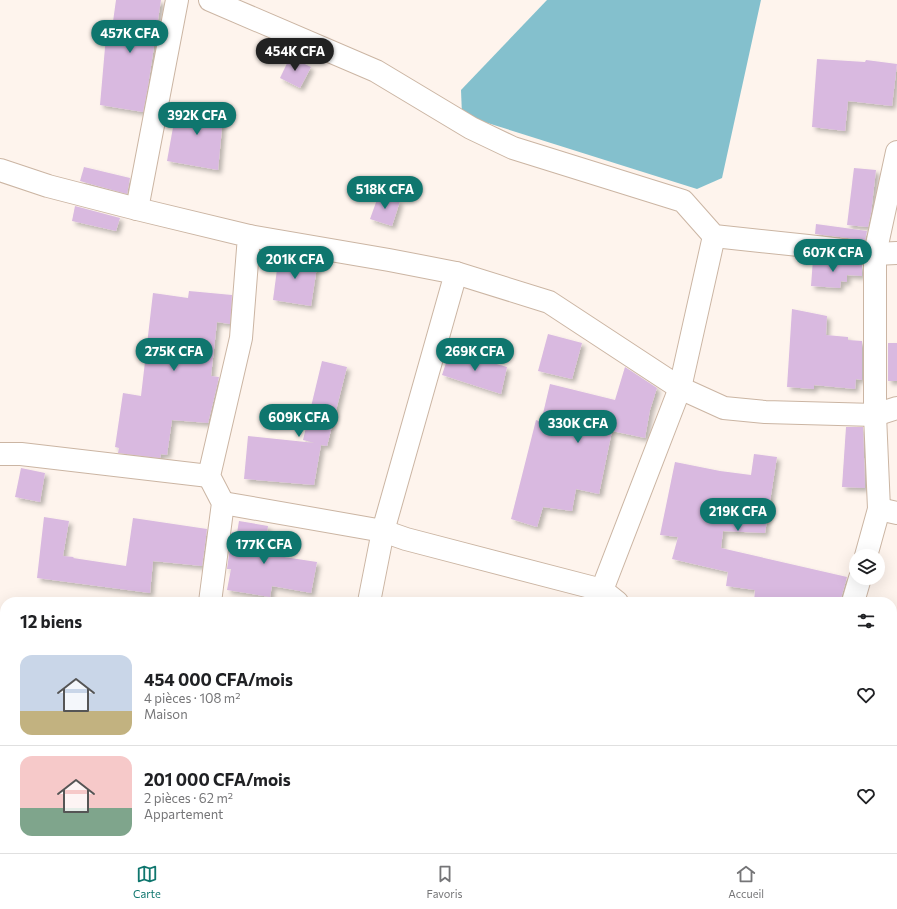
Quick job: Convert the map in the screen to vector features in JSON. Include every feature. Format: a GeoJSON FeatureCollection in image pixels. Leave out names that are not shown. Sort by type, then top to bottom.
{"type":"FeatureCollection","features":[{"type":"Feature","properties":{"kind":"street"},"geometry":{"type":"LineString","coordinates":[[137,209],[177,0]]}},
{"type":"Feature","properties":{"kind":"street"},"geometry":{"type":"LineString","coordinates":[[210,0],[376,71],[471,128],[512,148],[683,201],[714,236],[875,254],[897,253]]}},
{"type":"Feature","properties":{"kind":"street"},"geometry":{"type":"LineString","coordinates":[[869,549],[888,511],[875,415],[875,254],[897,152]]}},
{"type":"Feature","properties":{"kind":"street"},"geometry":{"type":"LineString","coordinates":[[0,170],[48,186],[249,236],[456,273],[549,302],[680,388],[724,408],[765,412],[875,415],[897,408]]}},
{"type":"Feature","properties":{"kind":"street"},"geometry":{"type":"LineString","coordinates":[[211,597],[223,503],[209,476],[241,338],[249,236]]}},
{"type":"Feature","properties":{"kind":"street"},"geometry":{"type":"LineString","coordinates":[[223,503],[383,532],[610,596],[680,388],[714,236]]}},
{"type":"Feature","properties":{"kind":"street"},"geometry":{"type":"LineString","coordinates":[[369,597],[383,532],[456,273]]}},
{"type":"Feature","properties":{"kind":"street"},"geometry":{"type":"LineString","coordinates":[[0,454],[21,454],[209,476]]}},
{"type":"Feature","properties":{"kind":"street"},"geometry":{"type":"LineString","coordinates":[[854,597],[858,585]]}},
{"type":"Feature","properties":{"kind":"water"},"geometry":{"type":"Polygon","coordinates":[[[547,0],[761,0],[722,178],[697,189],[462,115],[461,90],[547,0]]]}},
{"type":"Feature","properties":{"kind":"building"},"geometry":{"type":"Polygon","coordinates":[[[116,0],[161,0],[143,112],[100,105],[106,36],[111,36],[116,0]]]}},
{"type":"Feature","properties":{"kind":"building"},"geometry":{"type":"Polygon","coordinates":[[[290,57],[311,67],[300,88],[280,78],[290,57]]]}},
{"type":"Feature","properties":{"kind":"building"},"geometry":{"type":"Polygon","coordinates":[[[817,59],[865,62],[866,60],[897,64],[892,106],[848,101],[845,131],[812,127],[817,59]]]}},
{"type":"Feature","properties":{"kind":"building"},"geometry":{"type":"Polygon","coordinates":[[[177,105],[224,107],[218,170],[167,161],[177,105]]]}},
{"type":"Feature","properties":{"kind":"building"},"geometry":{"type":"Polygon","coordinates":[[[84,167],[130,178],[127,194],[80,181],[84,167]]]}},
{"type":"Feature","properties":{"kind":"building"},"geometry":{"type":"Polygon","coordinates":[[[854,168],[876,170],[868,227],[847,225],[854,168]]]}},
{"type":"Feature","properties":{"kind":"building"},"geometry":{"type":"Polygon","coordinates":[[[379,194],[400,201],[392,226],[370,219],[379,194]]]}},
{"type":"Feature","properties":{"kind":"building"},"geometry":{"type":"Polygon","coordinates":[[[75,206],[120,218],[116,231],[72,221],[75,206]]]}},
{"type":"Feature","properties":{"kind":"building"},"geometry":{"type":"Polygon","coordinates":[[[816,224],[867,231],[865,240],[815,234],[816,224]]]}},
{"type":"Feature","properties":{"kind":"building"},"geometry":{"type":"Polygon","coordinates":[[[279,254],[318,260],[311,306],[273,300],[279,254]]]}},
{"type":"Feature","properties":{"kind":"building"},"geometry":{"type":"Polygon","coordinates":[[[813,259],[862,265],[862,276],[847,275],[847,282],[841,281],[840,288],[811,286],[813,259]]]}},
{"type":"Feature","properties":{"kind":"building"},"geometry":{"type":"Polygon","coordinates":[[[189,291],[232,295],[230,324],[217,322],[211,376],[219,377],[208,423],[172,420],[167,455],[161,454],[160,458],[118,453],[119,448],[115,447],[123,393],[141,396],[153,293],[188,298],[189,291]]]}},
{"type":"Feature","properties":{"kind":"building"},"geometry":{"type":"Polygon","coordinates":[[[792,309],[827,316],[826,335],[848,337],[848,340],[862,341],[862,380],[856,379],[855,389],[814,385],[814,389],[787,387],[792,309]]]}},
{"type":"Feature","properties":{"kind":"building"},"geometry":{"type":"Polygon","coordinates":[[[548,334],[582,343],[572,379],[538,371],[548,334]]]}},
{"type":"Feature","properties":{"kind":"building"},"geometry":{"type":"Polygon","coordinates":[[[888,343],[897,343],[897,381],[888,381],[888,343]]]}},
{"type":"Feature","properties":{"kind":"building"},"geometry":{"type":"Polygon","coordinates":[[[450,351],[507,367],[501,394],[442,375],[450,351]]]}},
{"type":"Feature","properties":{"kind":"building"},"geometry":{"type":"Polygon","coordinates":[[[322,361],[347,367],[327,446],[321,445],[314,485],[244,479],[248,436],[315,443],[303,440],[322,361]]]}},
{"type":"Feature","properties":{"kind":"building"},"geometry":{"type":"Polygon","coordinates":[[[625,367],[657,388],[650,410],[645,438],[612,431],[599,494],[576,489],[572,511],[543,507],[537,527],[511,519],[536,420],[541,422],[550,384],[615,400],[625,367]]]}},
{"type":"Feature","properties":{"kind":"building"},"geometry":{"type":"Polygon","coordinates":[[[846,427],[863,427],[865,488],[842,487],[846,427]]]}},
{"type":"Feature","properties":{"kind":"building"},"geometry":{"type":"Polygon","coordinates":[[[754,454],[777,457],[765,533],[723,531],[721,548],[847,577],[841,597],[754,597],[755,590],[726,586],[728,572],[672,559],[678,537],[660,535],[675,462],[720,471],[751,475],[754,454]]]}},
{"type":"Feature","properties":{"kind":"building"},"geometry":{"type":"Polygon","coordinates":[[[21,468],[45,473],[40,502],[15,497],[21,468]]]}},
{"type":"Feature","properties":{"kind":"building"},"geometry":{"type":"Polygon","coordinates":[[[44,517],[69,521],[63,556],[126,566],[133,518],[207,529],[202,566],[153,561],[150,593],[37,578],[44,517]]]}},
{"type":"Feature","properties":{"kind":"building"},"geometry":{"type":"Polygon","coordinates":[[[239,521],[268,526],[264,554],[317,562],[311,593],[272,586],[270,597],[227,590],[231,569],[227,569],[232,532],[237,533],[239,521]]]}}]}
